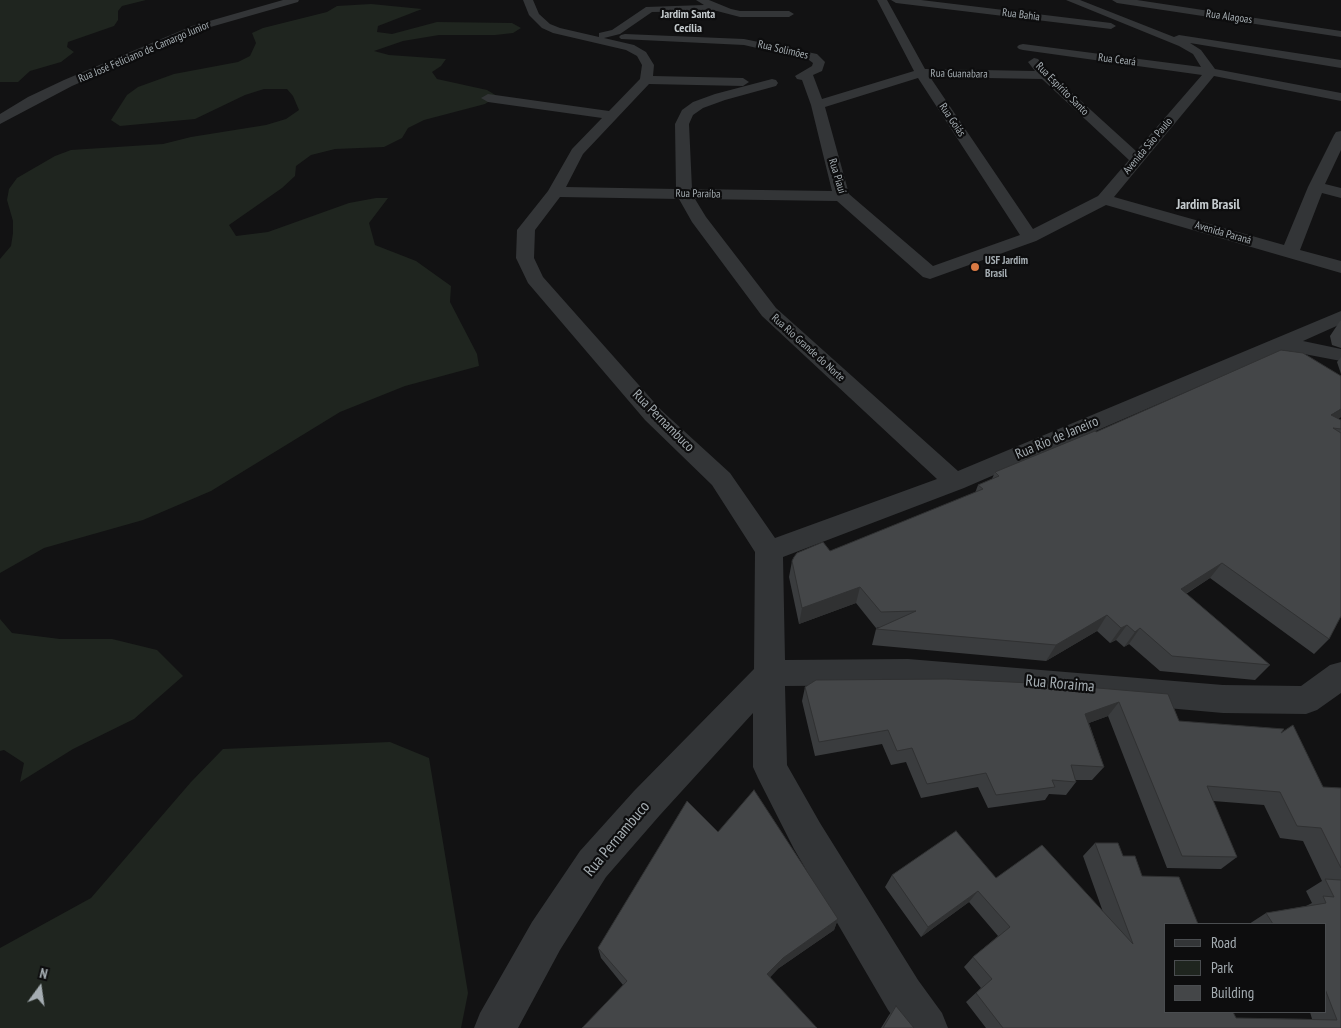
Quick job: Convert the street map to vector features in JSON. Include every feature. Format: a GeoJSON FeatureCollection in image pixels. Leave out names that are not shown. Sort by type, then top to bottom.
{"type":"FeatureCollection","features":[{"type":"Feature","properties":{"kind":"street","name":"Rua José Feliciano de Camargo Junior"},"geometry":{"type":"LineString","coordinates":[[0,120],[33,100],[196,28],[293,0]]}},
{"type":"Feature","properties":{"kind":"street"},"geometry":{"type":"LineString","coordinates":[[528,0],[534,15],[539,21],[557,31],[582,36],[624,38]]}},
{"type":"Feature","properties":{"kind":"street"},"geometry":{"type":"LineString","coordinates":[[701,0],[718,8],[740,14],[789,14]]}},
{"type":"Feature","properties":{"kind":"street","name":"Rua Goiás"},"geometry":{"type":"LineString","coordinates":[[882,0],[921,73],[1030,237]]}},
{"type":"Feature","properties":{"kind":"street","name":"Rua Bahia"},"geometry":{"type":"LineString","coordinates":[[896,0],[1146,30]]}},
{"type":"Feature","properties":{"kind":"street"},"geometry":{"type":"LineString","coordinates":[[1071,0],[1183,44],[1197,52],[1211,72]]}},
{"type":"Feature","properties":{"kind":"street","name":"Rua Alagoas"},"geometry":{"type":"LineString","coordinates":[[1117,0],[1341,34]]}},
{"type":"Feature","properties":{"kind":"street"},"geometry":{"type":"LineString","coordinates":[[624,38],[647,6],[718,8]]}},
{"type":"Feature","properties":{"kind":"street"},"geometry":{"type":"LineString","coordinates":[[995,12],[1006,26]]}},
{"type":"Feature","properties":{"kind":"street"},"geometry":{"type":"LineString","coordinates":[[582,36],[604,35],[624,38],[642,54],[648,64],[646,80]]}},
{"type":"Feature","properties":{"kind":"street"},"geometry":{"type":"LineString","coordinates":[[1162,36],[1341,64]]}},
{"type":"Feature","properties":{"kind":"street","name":"Rua Solimões"},"geometry":{"type":"LineString","coordinates":[[624,38],[718,40],[769,46],[813,57],[819,62],[818,68],[806,74],[781,81],[646,80]]}},
{"type":"Feature","properties":{"kind":"street","name":"Rua Ceará"},"geometry":{"type":"LineString","coordinates":[[1020,44],[1211,72],[1341,97]]}},
{"type":"Feature","properties":{"kind":"street","name":"Rua Espírito Santo"},"geometry":{"type":"LineString","coordinates":[[1020,44],[1045,76],[1137,160]]}},
{"type":"Feature","properties":{"kind":"street","name":"Avenida São Paulo"},"geometry":{"type":"LineString","coordinates":[[930,273],[1030,237],[1104,199],[1211,72]]}},
{"type":"Feature","properties":{"kind":"street","name":"Rua Guanabara"},"geometry":{"type":"LineString","coordinates":[[818,105],[921,73],[1045,76]]}},
{"type":"Feature","properties":{"kind":"street","name":"Rua Piauí"},"geometry":{"type":"LineString","coordinates":[[806,74],[818,105],[841,196],[930,273]]}},
{"type":"Feature","properties":{"kind":"street","name":"Rua Pernambuco"},"geometry":{"type":"LineString","coordinates":[[646,80],[577,152],[555,192],[526,230],[525,258],[535,279],[653,414],[722,479],[769,551]]}},
{"type":"Feature","properties":{"kind":"street"},"geometry":{"type":"LineString","coordinates":[[684,194],[682,124],[687,113],[698,105],[720,97],[781,81]]}},
{"type":"Feature","properties":{"kind":"street"},"geometry":{"type":"LineString","coordinates":[[488,98],[612,115]]}},
{"type":"Feature","properties":{"kind":"street"},"geometry":{"type":"LineString","coordinates":[[1290,252],[1316,187],[1340,137]]}},
{"type":"Feature","properties":{"kind":"street"},"geometry":{"type":"LineString","coordinates":[[1316,187],[1341,193]]}},
{"type":"Feature","properties":{"kind":"street","name":"Rua Paraíba"},"geometry":{"type":"LineString","coordinates":[[555,192],[841,196]]}},
{"type":"Feature","properties":{"kind":"street","name":"Rua Rio Grande do Norte"},"geometry":{"type":"LineString","coordinates":[[684,194],[698,218],[769,312],[955,482]]}},
{"type":"Feature","properties":{"kind":"street","name":"Avenida Paraná"},"geometry":{"type":"LineString","coordinates":[[1104,199],[1341,267]]}},
{"type":"Feature","properties":{"kind":"street","name":"Rua Rio de Janeiro"},"geometry":{"type":"LineString","coordinates":[[769,551],[955,482],[1341,317]]}},
{"type":"Feature","properties":{"kind":"street"},"geometry":{"type":"LineString","coordinates":[[1281,343],[1341,355]]}},
{"type":"Feature","properties":{"kind":"street"},"geometry":{"type":"LineString","coordinates":[[769,551],[770,767],[812,844],[903,995],[927,1028]]}},
{"type":"Feature","properties":{"kind":"street","name":"Rua Roraima"},"geometry":{"type":"LineString","coordinates":[[770,673],[908,672],[1223,699],[1306,700],[1341,675]]}},
{"type":"Feature","properties":{"kind":"street","name":"Rua Pernambuco"},"geometry":{"type":"LineString","coordinates":[[495,1028],[546,936],[593,864],[647,803],[770,673]]}},
{"type":"Feature","properties":{"kind":"green space"},"geometry":{"type":"Polygon","coordinates":[[[0,0],[146,0],[122,6],[118,11],[118,20],[114,26],[68,42],[67,47],[74,52],[61,62],[30,71],[18,82],[0,82],[0,0]]]}},
{"type":"Feature","properties":{"kind":"green space"},"geometry":{"type":"Polygon","coordinates":[[[371,4],[422,9],[378,26],[377,32],[392,34],[437,22],[512,23],[521,28],[513,33],[495,35],[439,35],[403,41],[374,51],[389,55],[446,59],[441,66],[432,72],[437,79],[487,90],[497,96],[485,104],[424,120],[408,128],[402,138],[384,147],[335,149],[311,155],[296,166],[295,176],[282,188],[229,225],[236,236],[268,232],[349,203],[376,198],[388,198],[369,223],[375,245],[416,261],[451,286],[450,302],[477,354],[479,366],[405,386],[340,412],[211,491],[143,520],[44,548],[0,573],[0,259],[11,246],[13,233],[13,221],[7,200],[9,189],[17,178],[55,156],[71,150],[163,144],[191,137],[266,125],[286,119],[299,110],[293,96],[287,89],[264,89],[245,95],[195,119],[120,126],[111,120],[127,95],[138,87],[174,74],[238,62],[250,56],[256,43],[252,33],[263,28],[327,12],[337,6],[371,4]]]}},
{"type":"Feature","properties":{"kind":"green space"},"geometry":{"type":"Polygon","coordinates":[[[0,619],[12,633],[60,639],[112,639],[157,650],[183,676],[134,719],[73,749],[20,782],[24,763],[4,750],[0,751],[0,619]]]}},
{"type":"Feature","properties":{"kind":"green space"},"geometry":{"type":"Polygon","coordinates":[[[390,742],[429,758],[468,993],[461,1028],[0,1028],[0,948],[91,898],[191,782],[223,749],[390,742]]]}},
{"type":"Feature","properties":{"kind":"building"},"geometry":{"type":"Polygon","coordinates":[[[1281,350],[1303,353],[1341,376],[1341,409],[1331,415],[1341,420],[1341,429],[1333,428],[1341,433],[1341,616],[1329,639],[1222,563],[1181,589],[1270,665],[1172,656],[1140,628],[1135,632],[1127,625],[1121,628],[1107,615],[1056,645],[876,629],[916,611],[881,612],[860,587],[802,608],[792,561],[797,553],[823,542],[830,551],[983,489],[978,485],[999,476],[995,472],[1096,432],[1281,350]]]}},
{"type":"Feature","properties":{"kind":"building"},"geometry":{"type":"Polygon","coordinates":[[[948,679],[1051,684],[1168,694],[1179,721],[1284,729],[1281,733],[1293,725],[1323,787],[1341,788],[1341,868],[1321,828],[1297,826],[1280,792],[1207,786],[1237,857],[1182,856],[1119,702],[1085,714],[1104,767],[1071,765],[1076,782],[1052,780],[1055,787],[996,795],[986,773],[927,784],[912,748],[897,751],[888,730],[819,742],[805,687],[816,680],[948,679]]]}},
{"type":"Feature","properties":{"kind":"building"},"geometry":{"type":"Polygon","coordinates":[[[754,790],[838,919],[783,958],[767,974],[817,1028],[582,1028],[627,981],[598,948],[687,801],[718,832],[754,790]]]}},
{"type":"Feature","properties":{"kind":"building"},"geometry":{"type":"Polygon","coordinates":[[[956,831],[996,878],[1042,845],[1133,944],[1095,843],[1118,843],[1123,856],[1135,856],[1142,876],[1179,877],[1198,923],[1164,923],[1164,1013],[1234,1013],[1236,1018],[1337,1020],[1326,992],[1326,923],[1272,923],[1266,913],[1326,903],[1323,896],[1334,897],[1325,879],[1341,880],[1341,1028],[1003,1028],[976,993],[992,979],[973,957],[1010,927],[978,891],[928,927],[892,875],[956,831]]]}},
{"type":"Feature","properties":{"kind":"building"},"geometry":{"type":"Polygon","coordinates":[[[896,1006],[914,1028],[883,1028],[896,1006]]]}},
{"type":"Feature","properties":{"kind":"place","name":"USF Jardim Brasil"},"geometry":{"type":"Point","coordinates":[975,267]}},
{"type":"Feature","properties":{"kind":"district","name":"Jardim Santa Cecília"},"geometry":{"type":"Point","coordinates":[688,22]}},
{"type":"Feature","properties":{"kind":"district","name":"Jardim Brasil"},"geometry":{"type":"Point","coordinates":[1208,205]}}]}
